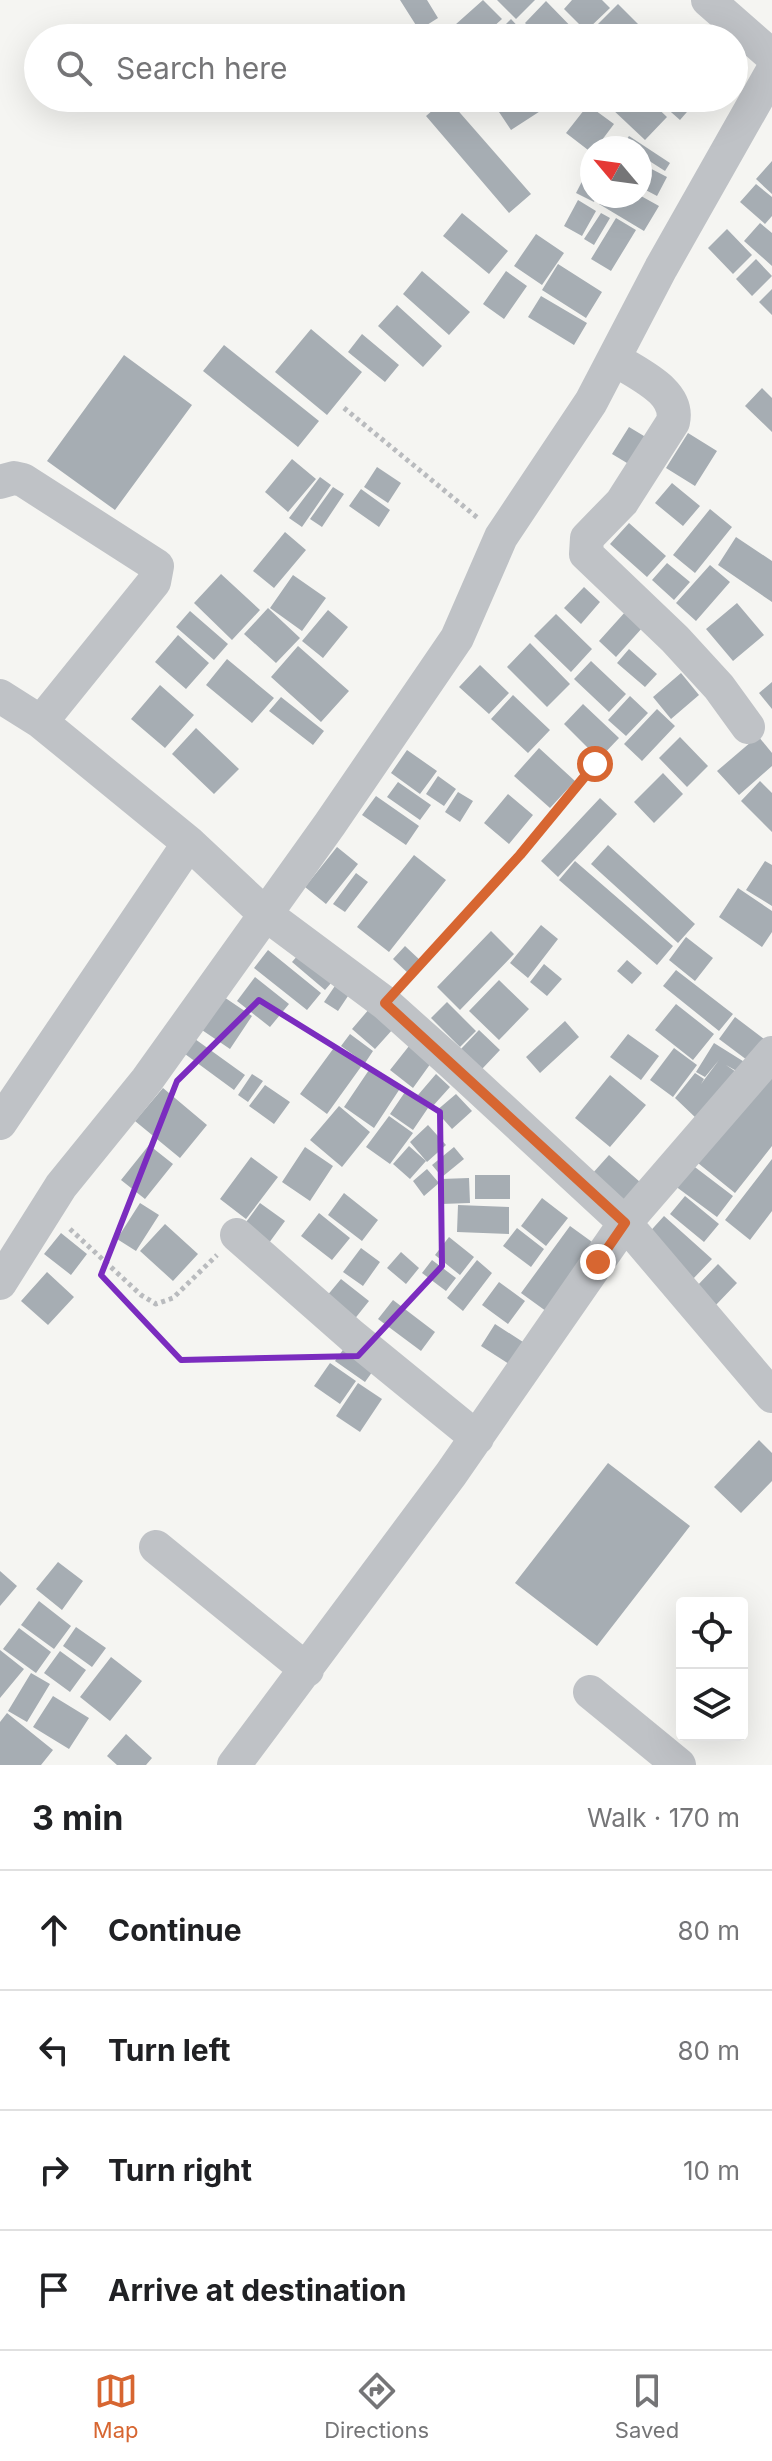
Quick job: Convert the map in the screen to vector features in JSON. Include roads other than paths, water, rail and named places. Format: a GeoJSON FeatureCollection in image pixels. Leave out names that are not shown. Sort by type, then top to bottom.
{"type":"FeatureCollection","features":[{"type":"Feature","properties":{"kind":"street"},"geometry":{"type":"LineString","coordinates":[[708,0],[735,24]]}},
{"type":"Feature","properties":{"kind":"street"},"geometry":{"type":"LineString","coordinates":[[748,35],[772,56]]}},
{"type":"Feature","properties":{"kind":"street"},"geometry":{"type":"LineString","coordinates":[[0,1283],[45,1209],[147,1080],[330,824],[457,638],[501,537],[591,402],[661,268],[772,72]]}},
{"type":"Feature","properties":{"kind":"street"},"geometry":{"type":"LineString","coordinates":[[615,359],[667,395],[675,412],[673,422],[622,502],[587,538],[586,554],[675,639],[719,687],[748,727]]}},
{"type":"Feature","properties":{"kind":"street"},"geometry":{"type":"LineString","coordinates":[[0,482],[14,478],[23,480],[157,566],[154,582],[41,722]]}},
{"type":"Feature","properties":{"kind":"street"},"geometry":{"type":"LineString","coordinates":[[0,696],[41,722],[189,843],[264,913],[385,1003],[625,1223],[772,1396]]}},
{"type":"Feature","properties":{"kind":"street"},"geometry":{"type":"LineString","coordinates":[[0,1123],[189,843]]}},
{"type":"Feature","properties":{"kind":"street"},"geometry":{"type":"LineString","coordinates":[[234,1765],[477,1438],[625,1223],[772,1053]]}},
{"type":"Feature","properties":{"kind":"street"},"geometry":{"type":"LineString","coordinates":[[237,1235],[352,1336],[477,1438]]}},
{"type":"Feature","properties":{"kind":"street"},"geometry":{"type":"LineString","coordinates":[[156,1547],[307,1670]]}},
{"type":"Feature","properties":{"kind":"street"},"geometry":{"type":"LineString","coordinates":[[590,1692],[679,1765]]}}]}
